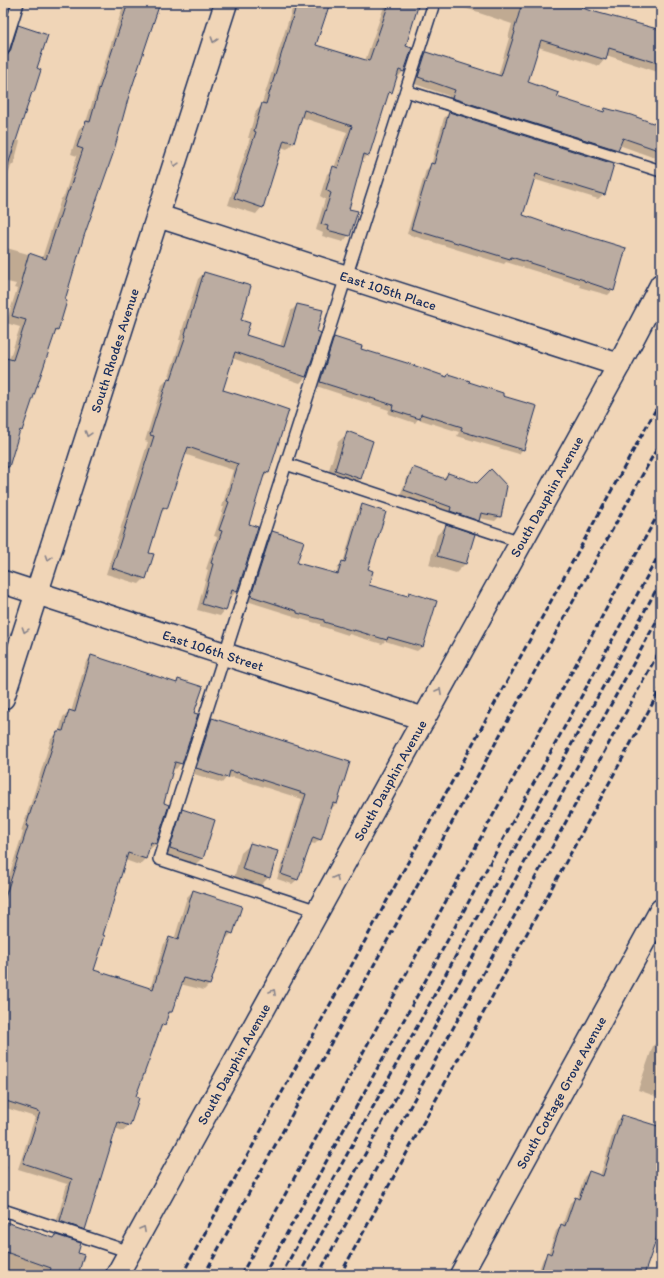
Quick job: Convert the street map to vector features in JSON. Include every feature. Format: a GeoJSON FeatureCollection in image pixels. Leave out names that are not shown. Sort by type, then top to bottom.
{"type":"FeatureCollection","features":[{"type":"Feature","properties":{"kind":"street","name":"South Rhodes Avenue"},"geometry":{"type":"LineString","coordinates":[[3,698],[226,3]]}},
{"type":"Feature","properties":{"kind":"street","name":"East 105th Place"},"geometry":{"type":"LineString","coordinates":[[158,216],[619,365]]}},
{"type":"Feature","properties":{"kind":"street","name":"South Dauphin Avenue"},"geometry":{"type":"LineString","coordinates":[[117,1275],[619,365],[661,285]]}},
{"type":"Feature","properties":{"kind":"street","name":"East 106th Street"},"geometry":{"type":"LineString","coordinates":[[3,582],[424,718]]}},
{"type":"Feature","properties":{"kind":"street","name":"South Cottage Grove Avenue"},"geometry":{"type":"LineString","coordinates":[[461,1275],[661,910]]}},
{"type":"Feature","properties":{"kind":"lane"},"geometry":{"type":"LineString","coordinates":[[3,50],[18,3]]}},
{"type":"Feature","properties":{"kind":"lane"},"geometry":{"type":"LineString","coordinates":[[318,911],[159,859],[434,3]]}},
{"type":"Feature","properties":{"kind":"lane"},"geometry":{"type":"LineString","coordinates":[[406,91],[661,171]]}},
{"type":"Feature","properties":{"kind":"lane"},"geometry":{"type":"LineString","coordinates":[[286,464],[521,542]]}},
{"type":"Feature","properties":{"kind":"lane"},"geometry":{"type":"LineString","coordinates":[[3,1210],[130,1252]]}},
{"type":"Feature","properties":{"kind":"building"},"geometry":{"type":"Polygon","coordinates":[[[128,3],[160,3],[128,99],[113,154],[84,236],[65,300],[67,301],[58,331],[56,330],[22,431],[20,430],[9,467],[3,467],[3,357],[13,360],[26,320],[12,316],[23,282],[21,281],[29,253],[46,259],[83,149],[77,147],[86,121],[90,122],[128,3]]]}},
{"type":"Feature","properties":{"kind":"building"},"geometry":{"type":"Polygon","coordinates":[[[297,3],[330,3],[316,45],[369,61],[389,3],[419,3],[406,46],[412,48],[404,72],[399,70],[392,93],[389,92],[369,156],[364,154],[349,209],[358,211],[350,236],[327,230],[328,226],[321,224],[331,193],[326,190],[333,166],[338,168],[352,126],[304,110],[294,143],[284,140],[263,208],[234,198],[256,132],[254,131],[262,103],[266,104],[297,3]]]}},
{"type":"Feature","properties":{"kind":"building"},"geometry":{"type":"Polygon","coordinates":[[[522,3],[583,3],[581,7],[588,10],[661,30],[661,64],[609,48],[606,60],[541,40],[528,82],[559,93],[557,97],[604,112],[605,108],[631,115],[661,126],[661,151],[623,138],[618,150],[452,98],[455,90],[418,77],[426,52],[501,76],[515,32],[514,31],[522,3]]]}},
{"type":"Feature","properties":{"kind":"building"},"geometry":{"type":"Polygon","coordinates":[[[18,25],[48,35],[37,68],[41,70],[34,92],[32,92],[7,168],[3,167],[3,57],[10,52],[18,25]]]}},
{"type":"Feature","properties":{"kind":"building"},"geometry":{"type":"Polygon","coordinates":[[[449,112],[614,164],[605,195],[536,174],[523,215],[626,248],[614,291],[511,257],[510,259],[411,229],[431,163],[434,164],[449,112]]]}},
{"type":"Feature","properties":{"kind":"building"},"geometry":{"type":"Polygon","coordinates":[[[204,272],[251,286],[241,320],[250,323],[246,335],[284,347],[297,304],[323,310],[317,331],[321,333],[306,377],[235,352],[223,390],[289,410],[269,473],[265,472],[249,524],[258,527],[237,592],[232,590],[226,611],[202,604],[213,564],[211,563],[222,531],[219,530],[229,502],[227,501],[238,464],[188,447],[167,509],[163,507],[149,553],[154,554],[146,579],[112,568],[154,436],[150,435],[168,378],[171,379],[186,335],[185,334],[204,272]]]}},
{"type":"Feature","properties":{"kind":"building"},"geometry":{"type":"Polygon","coordinates":[[[334,337],[362,346],[361,349],[447,377],[448,374],[470,381],[469,382],[503,393],[503,396],[537,406],[524,450],[461,431],[462,427],[421,414],[420,419],[392,410],[393,405],[320,382],[334,337]]]}},
{"type":"Feature","properties":{"kind":"building"},"geometry":{"type":"Polygon","coordinates":[[[347,431],[373,441],[361,479],[335,470],[347,431]]]}},
{"type":"Feature","properties":{"kind":"building"},"geometry":{"type":"Polygon","coordinates":[[[413,467],[445,479],[448,473],[477,483],[491,469],[507,486],[501,517],[481,513],[479,521],[450,511],[451,507],[404,490],[413,467]]]}},
{"type":"Feature","properties":{"kind":"building"},"geometry":{"type":"Polygon","coordinates":[[[362,504],[386,512],[368,569],[373,571],[369,585],[408,596],[409,592],[437,601],[423,647],[388,637],[387,640],[354,631],[324,622],[324,620],[297,613],[297,611],[251,596],[272,531],[304,541],[297,563],[338,574],[342,561],[345,562],[362,504]]]}},
{"type":"Feature","properties":{"kind":"building"},"geometry":{"type":"Polygon","coordinates":[[[446,524],[475,534],[466,564],[437,556],[446,524]]]}},
{"type":"Feature","properties":{"kind":"building"},"geometry":{"type":"Polygon","coordinates":[[[91,655],[177,683],[178,679],[203,687],[194,713],[198,714],[182,764],[175,762],[164,803],[169,805],[156,844],[151,842],[146,859],[128,853],[94,970],[153,989],[169,937],[178,940],[193,890],[242,906],[233,934],[228,932],[210,985],[184,978],[172,1012],[169,1012],[165,1025],[162,1024],[136,1096],[139,1098],[130,1126],[118,1122],[85,1230],[60,1221],[72,1179],[23,1163],[40,1112],[3,1100],[3,904],[28,826],[26,826],[57,732],[60,730],[63,731],[69,710],[75,712],[91,655]]]}},
{"type":"Feature","properties":{"kind":"building"},"geometry":{"type":"Polygon","coordinates":[[[212,718],[350,762],[337,804],[333,803],[321,840],[313,837],[298,880],[281,874],[306,794],[237,772],[230,771],[228,778],[196,768],[212,718]]]}},
{"type":"Feature","properties":{"kind":"building"},"geometry":{"type":"Polygon","coordinates":[[[182,809],[215,820],[203,859],[170,848],[182,809]]]}},
{"type":"Feature","properties":{"kind":"building"},"geometry":{"type":"Polygon","coordinates":[[[250,843],[278,851],[270,878],[242,869],[250,843]]]}},
{"type":"Feature","properties":{"kind":"building"},"geometry":{"type":"Polygon","coordinates":[[[622,1115],[661,1127],[661,1226],[644,1275],[540,1275],[547,1252],[551,1254],[561,1224],[565,1226],[575,1197],[579,1199],[589,1171],[603,1176],[622,1115]]]}},
{"type":"Feature","properties":{"kind":"building"},"geometry":{"type":"Polygon","coordinates":[[[3,1221],[54,1238],[56,1235],[81,1243],[78,1253],[84,1255],[78,1275],[49,1275],[51,1268],[3,1251],[3,1221]]]}},
{"type":"Feature","properties":{"kind":"railway"},"geometry":{"type":"LineString","coordinates":[[182,1275],[661,400]]}},
{"type":"Feature","properties":{"kind":"railway"},"geometry":{"type":"LineString","coordinates":[[204,1275],[661,441]]}},
{"type":"Feature","properties":{"kind":"railway"},"geometry":{"type":"LineString","coordinates":[[241,1275],[661,509]]}},
{"type":"Feature","properties":{"kind":"railway"},"geometry":{"type":"LineString","coordinates":[[264,1275],[661,551]]}},
{"type":"Feature","properties":{"kind":"railway"},"geometry":{"type":"LineString","coordinates":[[281,1275],[661,581]]}},
{"type":"Feature","properties":{"kind":"railway"},"geometry":{"type":"LineString","coordinates":[[299,1275],[661,613]]}},
{"type":"Feature","properties":{"kind":"railway"},"geometry":{"type":"LineString","coordinates":[[318,1275],[661,648]]}},
{"type":"Feature","properties":{"kind":"railway"},"geometry":{"type":"LineString","coordinates":[[340,1275],[661,688]]}}]}
